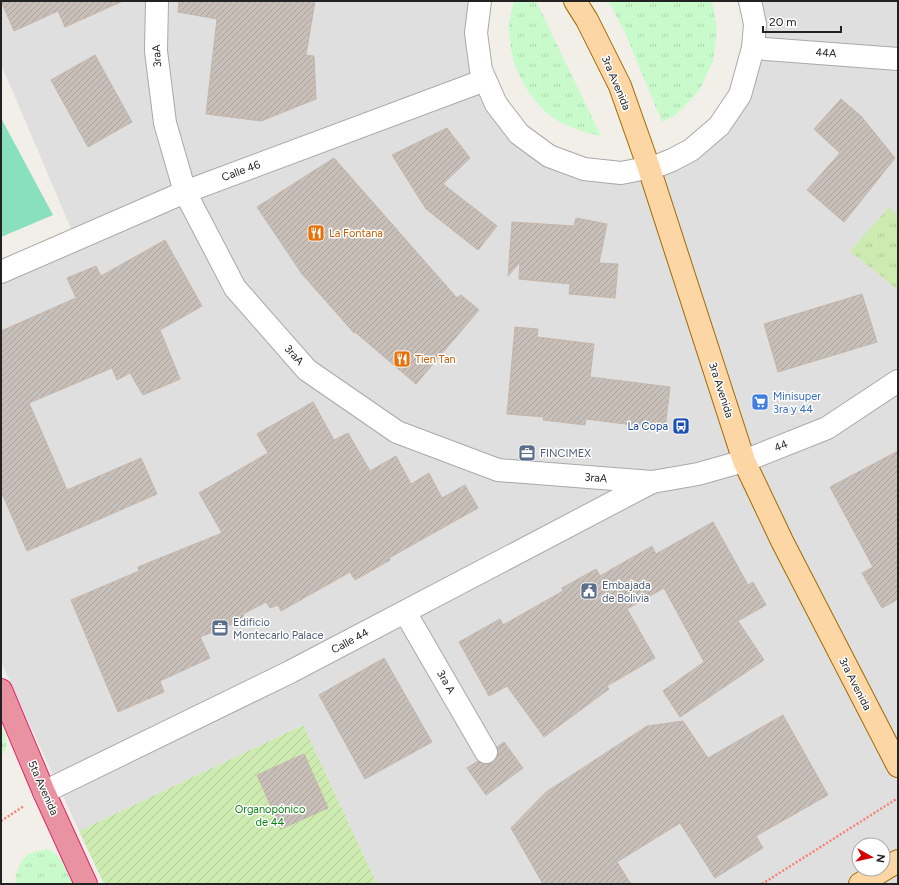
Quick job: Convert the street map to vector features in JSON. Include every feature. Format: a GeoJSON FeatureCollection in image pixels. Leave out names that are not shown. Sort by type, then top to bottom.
{"type":"FeatureCollection","features":[{"type":"Feature","properties":{"kind":"highway","name":"5ta Avenida"},"geometry":{"type":"LineString","coordinates":[[1,690],[44,792],[86,884]]}},
{"type":"Feature","properties":{"kind":"main road","name":"3ra Avenida"},"geometry":{"type":"LineString","coordinates":[[575,1],[587,20],[620,86],[744,461],[782,541],[898,766]]}},
{"type":"Feature","properties":{"kind":"main road"},"geometry":{"type":"LineString","coordinates":[[860,884],[898,861]]}},
{"type":"Feature","properties":{"kind":"street","name":"3raA"},"geometry":{"type":"LineString","coordinates":[[157,1],[156,51],[165,123],[185,192],[235,288],[307,370],[397,432],[498,470],[652,482]]}},
{"type":"Feature","properties":{"kind":"street"},"geometry":{"type":"LineString","coordinates":[[480,1],[476,33],[481,70],[496,104],[519,134],[549,156],[584,169],[621,173],[657,166],[691,150],[719,126],[740,95],[753,48],[754,24],[750,1]]}},
{"type":"Feature","properties":{"kind":"street","name":"44A"},"geometry":{"type":"LineString","coordinates":[[753,48],[898,59]]}},
{"type":"Feature","properties":{"kind":"street","name":"Calle 46"},"geometry":{"type":"LineString","coordinates":[[1,272],[185,192],[485,80]]}},
{"type":"Feature","properties":{"kind":"street","name":"44"},"geometry":{"type":"LineString","coordinates":[[652,482],[698,474],[744,461],[827,428],[898,381]]}},
{"type":"Feature","properties":{"kind":"street","name":"Calle 44"},"geometry":{"type":"LineString","coordinates":[[44,792],[290,672],[652,482]]}},
{"type":"Feature","properties":{"kind":"street","name":"3ra A"},"geometry":{"type":"LineString","coordinates":[[405,612],[486,752]]}},
{"type":"Feature","properties":{"kind":"path"},"geometry":{"type":"LineString","coordinates":[[762,884],[898,798]]}},
{"type":"Feature","properties":{"kind":"shaded area"},"geometry":{"type":"Polygon","coordinates":[[[1,1],[480,1],[496,104],[584,169],[672,160],[740,95],[750,1],[898,1],[898,884],[377,884],[303,725],[79,831],[1,662],[1,272],[72,231],[1,64],[1,1]]]}},
{"type":"Feature","properties":{"kind":"green space"},"geometry":{"type":"Polygon","coordinates":[[[514,1],[536,1],[601,136],[575,129],[552,117],[534,100],[527,90],[516,68],[510,44],[509,24],[514,1]]]}},
{"type":"Feature","properties":{"kind":"green space"},"geometry":{"type":"Polygon","coordinates":[[[608,1],[712,1],[717,29],[713,61],[699,91],[676,115],[662,122],[624,30],[608,1]]]}},
{"type":"Feature","properties":{"kind":"green space"},"geometry":{"type":"Polygon","coordinates":[[[1,118],[53,215],[1,237],[1,118]]]}},
{"type":"Feature","properties":{"kind":"green space"},"geometry":{"type":"Polygon","coordinates":[[[889,207],[898,216],[898,290],[850,251],[889,207]]]}},
{"type":"Feature","properties":{"kind":"green space"},"geometry":{"type":"Polygon","coordinates":[[[1,724],[6,737],[6,749],[1,757],[1,724]]]}},
{"type":"Feature","properties":{"kind":"green space","name":"Organopónico de 44"},"geometry":{"type":"Polygon","coordinates":[[[303,725],[377,884],[104,884],[79,831],[303,725]]]}},
{"type":"Feature","properties":{"kind":"green space"},"geometry":{"type":"Polygon","coordinates":[[[48,849],[61,858],[73,884],[17,884],[15,879],[22,860],[28,855],[48,849]]]}},
{"type":"Feature","properties":{"kind":"building"},"geometry":{"type":"Polygon","coordinates":[[[1,1],[123,1],[65,27],[58,11],[14,31],[1,1]]]}},
{"type":"Feature","properties":{"kind":"building"},"geometry":{"type":"Polygon","coordinates":[[[179,1],[315,1],[306,55],[314,56],[316,99],[261,121],[206,114],[217,19],[178,12],[179,1]]]}},
{"type":"Feature","properties":{"kind":"building"},"geometry":{"type":"Polygon","coordinates":[[[95,55],[132,122],[88,147],[51,80],[95,55]]]}},
{"type":"Feature","properties":{"kind":"building"},"geometry":{"type":"Polygon","coordinates":[[[841,99],[861,116],[895,158],[844,222],[807,190],[840,153],[814,129],[841,99]]]}},
{"type":"Feature","properties":{"kind":"building"},"geometry":{"type":"Polygon","coordinates":[[[447,128],[470,158],[443,184],[497,226],[478,250],[426,209],[392,155],[447,128]]]}},
{"type":"Feature","properties":{"kind":"building"},"geometry":{"type":"Polygon","coordinates":[[[334,158],[457,298],[461,295],[479,310],[416,384],[355,332],[354,333],[302,274],[257,207],[334,158]]]}},
{"type":"Feature","properties":{"kind":"building"},"geometry":{"type":"Polygon","coordinates":[[[576,218],[607,224],[599,263],[618,264],[615,298],[569,294],[570,284],[519,279],[520,262],[508,276],[512,222],[574,226],[576,218]]]}},
{"type":"Feature","properties":{"kind":"building"},"geometry":{"type":"Polygon","coordinates":[[[165,240],[202,306],[160,330],[180,379],[143,395],[130,373],[117,380],[112,368],[29,403],[67,490],[141,458],[157,494],[27,551],[1,491],[1,331],[76,298],[67,278],[96,266],[101,276],[165,240]]]}},
{"type":"Feature","properties":{"kind":"building"},"geometry":{"type":"Polygon","coordinates":[[[862,294],[877,342],[778,372],[764,324],[862,294]]]}},
{"type":"Feature","properties":{"kind":"building"},"geometry":{"type":"Polygon","coordinates":[[[515,327],[538,329],[537,337],[594,344],[590,377],[670,387],[665,429],[586,419],[585,425],[543,420],[544,417],[507,414],[515,327]]]}},
{"type":"Feature","properties":{"kind":"building"},"geometry":{"type":"Polygon","coordinates":[[[313,402],[334,440],[348,433],[370,471],[396,456],[411,484],[429,473],[442,498],[465,485],[478,508],[389,558],[390,560],[355,580],[350,572],[281,611],[278,605],[270,608],[266,602],[243,614],[245,619],[200,637],[210,658],[160,681],[164,692],[118,712],[71,600],[139,571],[138,567],[222,533],[199,493],[268,453],[257,434],[313,402]]]}},
{"type":"Feature","properties":{"kind":"building"},"geometry":{"type":"Polygon","coordinates":[[[898,451],[898,599],[882,608],[862,573],[873,567],[830,487],[898,451]]]}},
{"type":"Feature","properties":{"kind":"building"},"geometry":{"type":"Polygon","coordinates":[[[713,522],[748,585],[753,582],[766,605],[738,621],[764,660],[680,717],[663,691],[704,662],[664,588],[627,609],[655,658],[607,686],[609,689],[544,737],[507,686],[489,696],[459,642],[500,619],[503,625],[563,591],[562,588],[596,569],[600,576],[652,546],[656,554],[713,522]]]}},
{"type":"Feature","properties":{"kind":"building"},"geometry":{"type":"Polygon","coordinates":[[[384,658],[432,742],[365,779],[319,695],[384,658]]]}},
{"type":"Feature","properties":{"kind":"building"},"geometry":{"type":"Polygon","coordinates":[[[783,715],[828,795],[756,836],[763,848],[715,878],[680,823],[617,862],[631,884],[543,884],[511,828],[546,792],[647,726],[683,721],[708,758],[783,715]]]}},
{"type":"Feature","properties":{"kind":"building"},"geometry":{"type":"Polygon","coordinates":[[[504,742],[523,768],[486,795],[467,768],[478,761],[486,764],[493,763],[497,758],[497,747],[504,742]]]}},
{"type":"Feature","properties":{"kind":"building"},"geometry":{"type":"Polygon","coordinates":[[[304,754],[328,808],[281,829],[257,775],[304,754]]]}},
{"type":"Feature","properties":{"kind":"place","name":"La Fontana"},"geometry":{"type":"Point","coordinates":[316,233]}},
{"type":"Feature","properties":{"kind":"place","name":"Tien Tan"},"geometry":{"type":"Point","coordinates":[402,359]}},
{"type":"Feature","properties":{"kind":"place","name":"Minisuper 3ra y 44"},"geometry":{"type":"Point","coordinates":[760,402]}},
{"type":"Feature","properties":{"kind":"place","name":"La Copa"},"geometry":{"type":"Point","coordinates":[681,426]}},
{"type":"Feature","properties":{"kind":"place","name":"FINCIMEX"},"geometry":{"type":"Point","coordinates":[527,453]}},
{"type":"Feature","properties":{"kind":"place","name":"Embajada de Bolivia"},"geometry":{"type":"Point","coordinates":[589,591]}},
{"type":"Feature","properties":{"kind":"place","name":"Edificio Montecarlo Palace"},"geometry":{"type":"Point","coordinates":[220,628]}}]}
